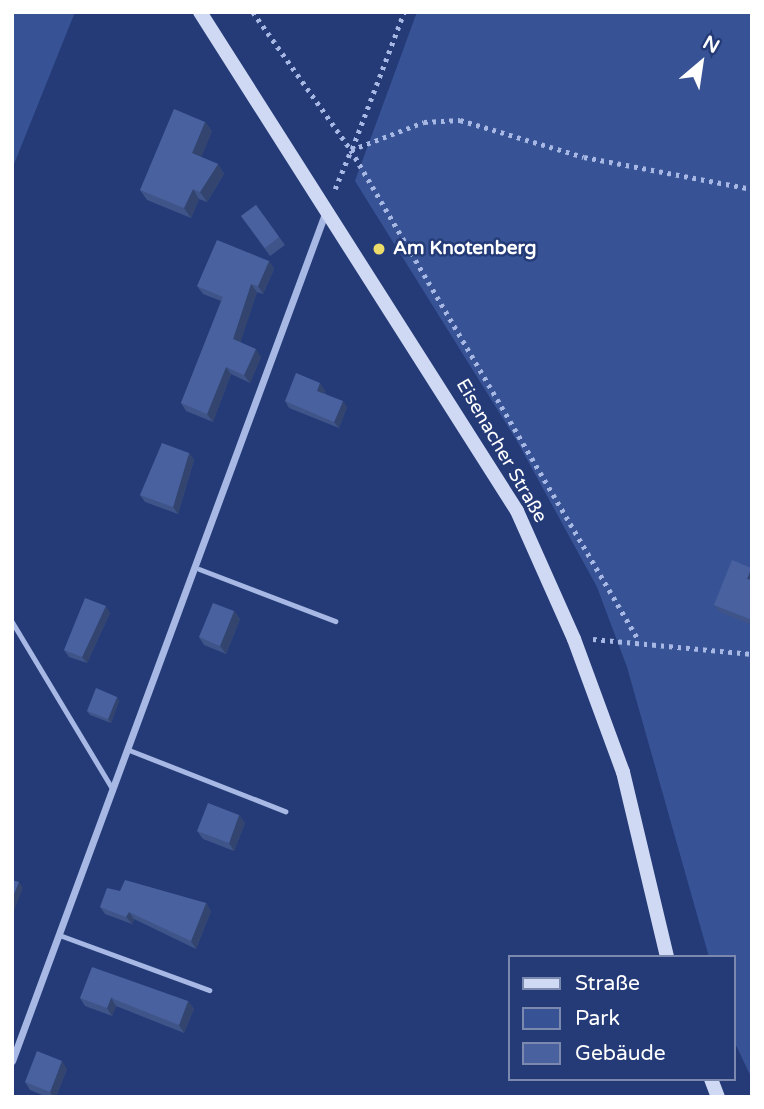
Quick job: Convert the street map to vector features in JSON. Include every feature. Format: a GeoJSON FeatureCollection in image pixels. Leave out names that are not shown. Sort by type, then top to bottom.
{"type":"FeatureCollection","features":[{"type":"Feature","properties":{"kind":"main road","name":"Eisenacher Straße"},"geometry":{"type":"LineString","coordinates":[[200,12],[327,206],[517,511],[574,639],[623,772],[667,955]]}},
{"type":"Feature","properties":{"kind":"main road"},"geometry":{"type":"LineString","coordinates":[[711,1081],[718,1097]]}},
{"type":"Feature","properties":{"kind":"street"},"geometry":{"type":"LineString","coordinates":[[12,1060],[62,936],[128,750],[199,569],[327,206]]}},
{"type":"Feature","properties":{"kind":"lane"},"geometry":{"type":"LineString","coordinates":[[199,569],[335,621]]}},
{"type":"Feature","properties":{"kind":"lane"},"geometry":{"type":"LineString","coordinates":[[12,622],[114,793]]}},
{"type":"Feature","properties":{"kind":"lane"},"geometry":{"type":"LineString","coordinates":[[128,750],[285,811]]}},
{"type":"Feature","properties":{"kind":"lane"},"geometry":{"type":"LineString","coordinates":[[62,936],[209,990]]}},
{"type":"Feature","properties":{"kind":"path"},"geometry":{"type":"LineString","coordinates":[[253,12],[352,150],[638,639]]}},
{"type":"Feature","properties":{"kind":"path"},"geometry":{"type":"LineString","coordinates":[[327,206],[352,150],[404,12]]}},
{"type":"Feature","properties":{"kind":"path"},"geometry":{"type":"LineString","coordinates":[[352,150],[424,122],[460,120],[584,157],[752,189]]}},
{"type":"Feature","properties":{"kind":"path"},"geometry":{"type":"LineString","coordinates":[[574,639],[638,639],[752,654]]}},
{"type":"Feature","properties":{"kind":"green space"},"geometry":{"type":"Polygon","coordinates":[[[12,12],[75,12],[12,169],[12,12]]]}},
{"type":"Feature","properties":{"kind":"green space"},"geometry":{"type":"Polygon","coordinates":[[[417,12],[752,12],[752,1079],[736,1045],[736,955],[708,955],[627,667],[597,587],[517,441],[355,181],[417,12]]]}},
{"type":"Feature","properties":{"kind":"building"},"geometry":{"type":"Polygon","coordinates":[[[174,109],[205,122],[192,153],[218,164],[200,192],[193,189],[184,208],[140,190],[174,109]]]}},
{"type":"Feature","properties":{"kind":"building"},"geometry":{"type":"Polygon","coordinates":[[[256,205],[279,237],[265,248],[241,216],[256,205]]]}},
{"type":"Feature","properties":{"kind":"building"},"geometry":{"type":"Polygon","coordinates":[[[217,240],[269,261],[258,286],[251,284],[233,339],[256,349],[244,375],[226,367],[207,414],[181,403],[223,297],[197,286],[217,240]]]}},
{"type":"Feature","properties":{"kind":"building"},"geometry":{"type":"Polygon","coordinates":[[[296,373],[320,383],[317,391],[343,401],[334,422],[285,401],[296,373]]]}},
{"type":"Feature","properties":{"kind":"building"},"geometry":{"type":"Polygon","coordinates":[[[162,443],[189,453],[173,507],[140,495],[162,443]]]}},
{"type":"Feature","properties":{"kind":"building"},"geometry":{"type":"Polygon","coordinates":[[[732,560],[751,568],[747,579],[752,580],[752,620],[714,605],[732,560]]]}},
{"type":"Feature","properties":{"kind":"building"},"geometry":{"type":"Polygon","coordinates":[[[85,598],[106,606],[82,657],[64,650],[85,598]]]}},
{"type":"Feature","properties":{"kind":"building"},"geometry":{"type":"Polygon","coordinates":[[[213,603],[234,611],[220,646],[199,637],[213,603]]]}},
{"type":"Feature","properties":{"kind":"building"},"geometry":{"type":"Polygon","coordinates":[[[96,688],[117,697],[108,719],[87,711],[96,688]]]}},
{"type":"Feature","properties":{"kind":"building"},"geometry":{"type":"Polygon","coordinates":[[[208,803],[239,815],[229,843],[197,831],[208,803]]]}},
{"type":"Feature","properties":{"kind":"building"},"geometry":{"type":"Polygon","coordinates":[[[12,880],[19,882],[12,899],[12,880]]]}},
{"type":"Feature","properties":{"kind":"building"},"geometry":{"type":"Polygon","coordinates":[[[125,880],[206,903],[191,941],[129,912],[126,917],[100,907],[107,888],[120,891],[125,880]]]}},
{"type":"Feature","properties":{"kind":"building"},"geometry":{"type":"Polygon","coordinates":[[[92,967],[188,1001],[179,1025],[111,998],[107,1008],[80,998],[92,967]]]}},
{"type":"Feature","properties":{"kind":"building"},"geometry":{"type":"Polygon","coordinates":[[[37,1051],[62,1061],[50,1092],[25,1082],[37,1051]]]}},
{"type":"Feature","properties":{"kind":"place","name":"Am Knotenberg"},"geometry":{"type":"Point","coordinates":[379,249]}}]}
